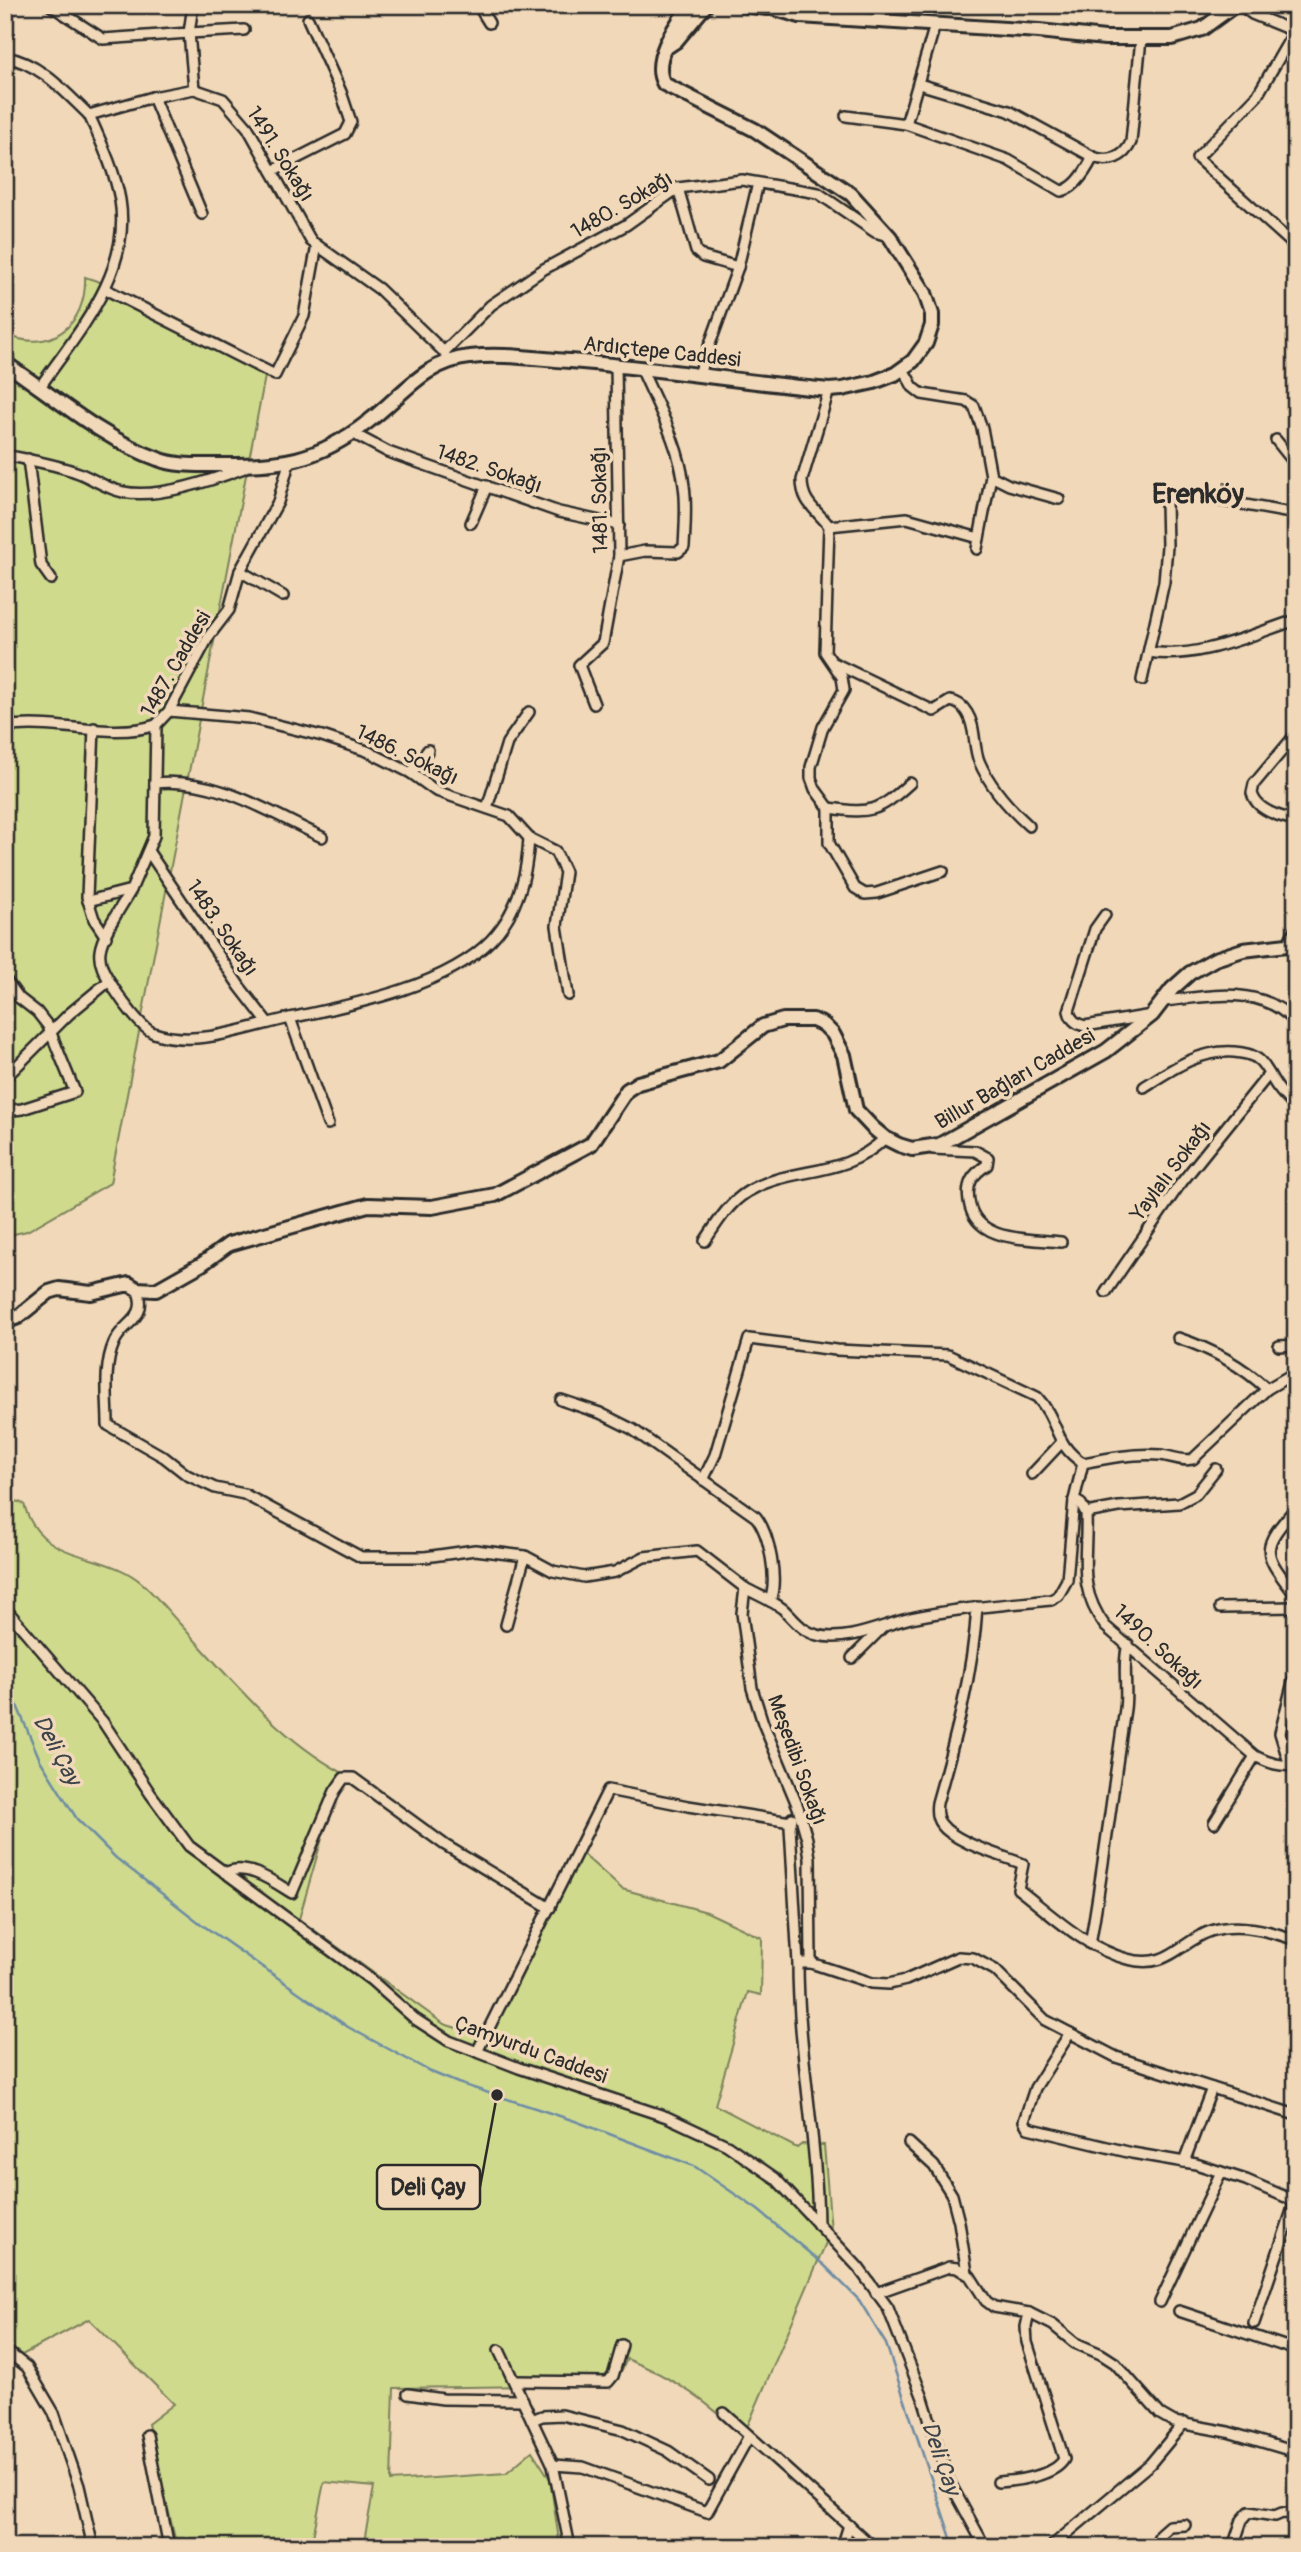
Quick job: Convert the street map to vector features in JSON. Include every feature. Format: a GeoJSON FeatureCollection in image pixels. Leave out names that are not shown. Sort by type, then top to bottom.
{"type":"FeatureCollection","features":[{"type":"Feature","properties":{"kind":"street"},"geometry":{"type":"LineString","coordinates":[[50,5],[103,39],[244,30]]}},
{"type":"Feature","properties":{"kind":"street"},"geometry":{"type":"LineString","coordinates":[[89,115],[153,96],[194,89],[189,33],[193,5]]}},
{"type":"Feature","properties":{"kind":"street"},"geometry":{"type":"LineString","coordinates":[[478,5],[489,23]]}},
{"type":"Feature","properties":{"kind":"street","name":"Ardıçtepe Caddesi"},"geometry":{"type":"LineString","coordinates":[[5,363],[100,429],[159,460],[181,464],[249,466],[289,463],[328,448],[370,421],[406,387],[446,357],[511,356],[615,365],[829,390],[874,382],[903,369],[926,343],[930,335],[932,314],[925,293],[890,237],[851,194],[793,154],[736,120],[669,88],[659,72],[668,37],[690,5]]}},
{"type":"Feature","properties":{"kind":"street"},"geometry":{"type":"LineString","coordinates":[[667,47],[676,41],[706,5]]}},
{"type":"Feature","properties":{"kind":"street"},"geometry":{"type":"LineString","coordinates":[[744,5],[774,8],[800,16],[1039,31],[1105,38],[1172,38],[1202,29],[1238,5],[1252,14],[1295,32],[1257,96],[1197,158],[1296,247]]}},
{"type":"Feature","properties":{"kind":"street"},"geometry":{"type":"LineString","coordinates":[[272,171],[345,134],[351,122],[341,92],[307,19]]}},
{"type":"Feature","properties":{"kind":"street"},"geometry":{"type":"LineString","coordinates":[[906,124],[935,25]]}},
{"type":"Feature","properties":{"kind":"street"},"geometry":{"type":"LineString","coordinates":[[919,84],[1009,111],[1093,157],[1107,160],[1115,158],[1129,147],[1141,38]]}},
{"type":"Feature","properties":{"kind":"street"},"geometry":{"type":"LineString","coordinates":[[5,57],[23,60],[49,77],[89,115],[107,158],[120,200],[122,227],[116,258],[105,289],[40,387]]}},
{"type":"Feature","properties":{"kind":"street","name":"1491. Sokağı"},"geometry":{"type":"LineString","coordinates":[[194,89],[223,99],[248,128],[311,241],[379,289],[446,357]]}},
{"type":"Feature","properties":{"kind":"street"},"geometry":{"type":"LineString","coordinates":[[153,96],[202,214]]}},
{"type":"Feature","properties":{"kind":"street"},"geometry":{"type":"LineString","coordinates":[[846,116],[906,124],[1001,157],[1061,191],[1070,189],[1093,157]]}},
{"type":"Feature","properties":{"kind":"street","name":"1480. Sokağı"},"geometry":{"type":"LineString","coordinates":[[446,357],[491,306],[544,269],[626,225],[678,188],[742,180],[818,193],[875,232],[890,237]]}},
{"type":"Feature","properties":{"kind":"street"},"geometry":{"type":"LineString","coordinates":[[699,374],[738,267],[758,183]]}},
{"type":"Feature","properties":{"kind":"street"},"geometry":{"type":"LineString","coordinates":[[678,188],[696,251],[703,257],[738,267]]}},
{"type":"Feature","properties":{"kind":"street"},"geometry":{"type":"LineString","coordinates":[[105,289],[275,375],[304,316],[317,245]]}},
{"type":"Feature","properties":{"kind":"street","name":"1481. Sokağı"},"geometry":{"type":"LineString","coordinates":[[594,704],[579,666],[603,643],[619,556],[615,365]]}},
{"type":"Feature","properties":{"kind":"street"},"geometry":{"type":"LineString","coordinates":[[619,556],[645,551],[678,552],[684,547],[686,513],[678,457],[641,368]]}},
{"type":"Feature","properties":{"kind":"street"},"geometry":{"type":"LineString","coordinates":[[903,369],[913,387],[922,394],[966,401],[974,407],[982,428],[990,476],[977,549]]}},
{"type":"Feature","properties":{"kind":"street"},"geometry":{"type":"LineString","coordinates":[[829,390],[802,480],[805,500],[828,526],[825,652],[842,677],[844,690],[822,727],[811,767],[815,789],[829,808],[829,843],[860,892],[877,893],[943,871]]}},
{"type":"Feature","properties":{"kind":"street","name":"1482. Sokağı"},"geometry":{"type":"LineString","coordinates":[[352,433],[388,452],[559,512],[619,525]]}},
{"type":"Feature","properties":{"kind":"street"},"geometry":{"type":"LineString","coordinates":[[1276,440],[1296,465]]}},
{"type":"Feature","properties":{"kind":"street"},"geometry":{"type":"LineString","coordinates":[[5,455],[82,474],[108,488],[126,493],[144,493],[202,483],[249,466]]}},
{"type":"Feature","properties":{"kind":"street"},"geometry":{"type":"LineString","coordinates":[[28,459],[41,565],[51,579]]}},
{"type":"Feature","properties":{"kind":"street","name":"1487. Caddesi"},"geometry":{"type":"LineString","coordinates":[[106,937],[131,890],[154,836],[156,725],[169,711],[209,636],[229,610],[240,571],[278,502],[289,463]]}},
{"type":"Feature","properties":{"kind":"street"},"geometry":{"type":"LineString","coordinates":[[990,476],[1009,485],[1059,499]]}},
{"type":"Feature","properties":{"kind":"street"},"geometry":{"type":"LineString","coordinates":[[471,523],[487,486]]}},
{"type":"Feature","properties":{"kind":"street"},"geometry":{"type":"LineString","coordinates":[[1142,680],[1164,582],[1166,505],[1169,496],[1178,493],[1296,514]]}},
{"type":"Feature","properties":{"kind":"street"},"geometry":{"type":"LineString","coordinates":[[828,526],[907,518],[979,538]]}},
{"type":"Feature","properties":{"kind":"street"},"geometry":{"type":"LineString","coordinates":[[240,571],[283,596]]}},
{"type":"Feature","properties":{"kind":"street"},"geometry":{"type":"LineString","coordinates":[[1149,652],[1172,654],[1202,650],[1296,620]]}},
{"type":"Feature","properties":{"kind":"street"},"geometry":{"type":"LineString","coordinates":[[832,662],[934,711],[950,701],[960,704],[971,722],[979,761],[993,786],[1009,808],[1029,826]]}},
{"type":"Feature","properties":{"kind":"street"},"geometry":{"type":"LineString","coordinates":[[5,695],[8,727],[34,724],[137,732],[156,725]]}},
{"type":"Feature","properties":{"kind":"street","name":"1486. Sokağı"},"geometry":{"type":"LineString","coordinates":[[169,711],[248,718],[322,736],[367,751],[411,773],[436,791],[509,816],[529,838],[555,850],[565,872],[557,926],[568,995]]}},
{"type":"Feature","properties":{"kind":"street"},"geometry":{"type":"LineString","coordinates":[[486,808],[507,743],[529,712]]}},
{"type":"Feature","properties":{"kind":"street"},"geometry":{"type":"LineString","coordinates":[[94,728],[88,901],[94,919],[106,937],[101,946],[100,962],[109,981],[126,1006],[151,1032],[181,1037],[205,1036],[336,1009],[440,975],[482,949],[502,927],[513,909],[525,876],[529,838]]}},
{"type":"Feature","properties":{"kind":"street"},"geometry":{"type":"LineString","coordinates":[[1296,734],[1254,784],[1252,793],[1258,805],[1296,820]]}},
{"type":"Feature","properties":{"kind":"street"},"geometry":{"type":"LineString","coordinates":[[411,773],[428,750]]}},
{"type":"Feature","properties":{"kind":"street"},"geometry":{"type":"LineString","coordinates":[[155,783],[187,782],[218,788],[322,837]]}},
{"type":"Feature","properties":{"kind":"street"},"geometry":{"type":"LineString","coordinates":[[829,808],[857,812],[877,808],[910,783]]}},
{"type":"Feature","properties":{"kind":"street","name":"1483. Sokağı"},"geometry":{"type":"LineString","coordinates":[[148,850],[268,1023]]}},
{"type":"Feature","properties":{"kind":"street"},"geometry":{"type":"LineString","coordinates":[[88,901],[131,890]]}},
{"type":"Feature","properties":{"kind":"street"},"geometry":{"type":"LineString","coordinates":[[1105,915],[1095,929],[1069,1011],[1070,1016],[1076,1023],[1085,1026],[1152,1015]]}},
{"type":"Feature","properties":{"kind":"street"},"geometry":{"type":"LineString","coordinates":[[1292,944],[1296,928]]}},
{"type":"Feature","properties":{"kind":"street","name":"Billur Bağları Caddesi"},"geometry":{"type":"LineString","coordinates":[[5,1322],[18,1317],[49,1292],[59,1289],[91,1293],[129,1284],[147,1291],[165,1286],[229,1244],[368,1205],[432,1207],[495,1195],[592,1144],[627,1090],[638,1083],[719,1061],[763,1026],[783,1020],[813,1020],[833,1034],[844,1055],[856,1110],[885,1138],[912,1149],[939,1145],[1025,1095],[1089,1062],[1152,1015],[1180,981],[1215,960],[1243,950],[1292,944]]}},
{"type":"Feature","properties":{"kind":"street"},"geometry":{"type":"LineString","coordinates":[[5,979],[19,998],[37,1012],[51,1032],[75,1092],[22,1109],[5,1111]]}},
{"type":"Feature","properties":{"kind":"street"},"geometry":{"type":"LineString","coordinates":[[5,1078],[69,1014],[109,981]]}},
{"type":"Feature","properties":{"kind":"street"},"geometry":{"type":"LineString","coordinates":[[1164,1001],[1245,995],[1269,1002],[1296,1023]]}},
{"type":"Feature","properties":{"kind":"street"},"geometry":{"type":"LineString","coordinates":[[290,1018],[328,1124]]}},
{"type":"Feature","properties":{"kind":"street"},"geometry":{"type":"LineString","coordinates":[[1144,1087],[1201,1055],[1222,1051],[1251,1055],[1264,1065],[1296,1108]]}},
{"type":"Feature","properties":{"kind":"street","name":"Yaylalı Sokağı"},"geometry":{"type":"LineString","coordinates":[[1106,1292],[1178,1187],[1269,1074]]}},
{"type":"Feature","properties":{"kind":"street"},"geometry":{"type":"LineString","coordinates":[[705,1241],[729,1207],[747,1192],[763,1184],[846,1164],[868,1153],[885,1138]]}},
{"type":"Feature","properties":{"kind":"street"},"geometry":{"type":"LineString","coordinates":[[928,1148],[975,1151],[988,1158],[987,1165],[973,1176],[968,1191],[972,1214],[982,1227],[995,1233],[1061,1242]]}},
{"type":"Feature","properties":{"kind":"street"},"geometry":{"type":"LineString","coordinates":[[138,1289],[141,1297],[139,1314],[115,1341],[110,1354],[108,1425],[164,1457],[187,1475],[215,1488],[244,1494],[361,1557],[425,1557],[475,1550],[524,1556],[552,1572],[584,1577],[615,1572],[643,1557],[698,1551],[745,1588],[783,1609],[801,1628],[826,1637],[847,1635],[911,1618],[976,1607],[1051,1600],[1059,1596],[1067,1580],[1074,1500],[1083,1463]]}},
{"type":"Feature","properties":{"kind":"street"},"geometry":{"type":"LineString","coordinates":[[1178,1338],[1232,1361],[1267,1389]]}},
{"type":"Feature","properties":{"kind":"street"},"geometry":{"type":"LineString","coordinates":[[703,1480],[715,1455],[750,1339],[836,1350],[948,1355],[1037,1397],[1048,1409],[1061,1443],[1083,1463],[1142,1455],[1193,1459],[1267,1389],[1296,1372]]}},
{"type":"Feature","properties":{"kind":"street"},"geometry":{"type":"LineString","coordinates":[[1279,1346],[1296,1345]]}},
{"type":"Feature","properties":{"kind":"street"},"geometry":{"type":"LineString","coordinates":[[561,1400],[600,1413],[632,1429],[753,1514],[762,1524],[774,1577],[770,1601]]}},
{"type":"Feature","properties":{"kind":"street"},"geometry":{"type":"LineString","coordinates":[[1032,1474],[1061,1443]]}},
{"type":"Feature","properties":{"kind":"street"},"geometry":{"type":"LineString","coordinates":[[1074,1500],[1086,1513],[1119,1507],[1180,1503],[1196,1494],[1216,1469]]}},
{"type":"Feature","properties":{"kind":"street"},"geometry":{"type":"LineString","coordinates":[[1296,1508],[1272,1536],[1268,1553],[1270,1561],[1296,1596]]}},
{"type":"Feature","properties":{"kind":"street","name":"1490. Sokağı"},"geometry":{"type":"LineString","coordinates":[[1086,1513],[1084,1565],[1089,1598],[1105,1626],[1255,1756],[1270,1764],[1293,1766]]}},
{"type":"Feature","properties":{"kind":"street"},"geometry":{"type":"LineString","coordinates":[[506,1625],[524,1556]]}},
{"type":"Feature","properties":{"kind":"street","name":"Meşedibi Sokağı"},"geometry":{"type":"LineString","coordinates":[[745,1588],[742,1613],[752,1688],[763,1723],[798,1807],[807,1839],[810,1858],[811,1963]]}},
{"type":"Feature","properties":{"kind":"street"},"geometry":{"type":"LineString","coordinates":[[1220,1608],[1296,1606]]}},
{"type":"Feature","properties":{"kind":"street"},"geometry":{"type":"LineString","coordinates":[[976,1607],[974,1642],[961,1713],[937,1803],[936,1813],[944,1828],[962,1839],[1023,1864],[1018,1889],[1090,1944],[1129,1960],[1163,1959],[1210,1931],[1231,1927],[1263,1931],[1296,1940]]}},
{"type":"Feature","properties":{"kind":"street","name":"Çamyurdu Caddesi"},"geometry":{"type":"LineString","coordinates":[[5,1608],[103,1722],[189,1846],[371,1980],[415,2019],[449,2041],[477,2052],[667,2117],[727,2145],[775,2178],[858,2267],[888,2308],[923,2398],[948,2479],[985,2547]]}},
{"type":"Feature","properties":{"kind":"street"},"geometry":{"type":"LineString","coordinates":[[852,1658],[885,1626]]}},
{"type":"Feature","properties":{"kind":"street"},"geometry":{"type":"LineString","coordinates":[[1090,1944],[1112,1810],[1118,1743],[1126,1695],[1125,1658],[1128,1644]]}},
{"type":"Feature","properties":{"kind":"street"},"geometry":{"type":"LineString","coordinates":[[1293,1766],[1279,1733],[1296,1670]]}},
{"type":"Feature","properties":{"kind":"street"},"geometry":{"type":"LineString","coordinates":[[1214,1823],[1255,1756]]}},
{"type":"Feature","properties":{"kind":"street"},"geometry":{"type":"LineString","coordinates":[[225,1873],[237,1869],[247,1870],[292,1893],[335,1791],[345,1778],[353,1778],[445,1845],[550,1908]]}},
{"type":"Feature","properties":{"kind":"street"},"geometry":{"type":"LineString","coordinates":[[477,2052],[608,1790],[791,1822]]}},
{"type":"Feature","properties":{"kind":"street"},"geometry":{"type":"LineString","coordinates":[[798,1807],[791,1822],[800,2020],[816,2166],[818,2225]]}},
{"type":"Feature","properties":{"kind":"street"},"geometry":{"type":"LineString","coordinates":[[798,1963],[811,1963],[872,1983],[889,1984],[906,1980],[958,1957],[973,1958],[995,1970],[1045,2020],[1116,2057],[1296,2115]]}},
{"type":"Feature","properties":{"kind":"street"},"geometry":{"type":"LineString","coordinates":[[1070,2033],[1035,2088],[1024,2121],[1026,2126],[1033,2130],[1221,2172],[1295,2200],[1254,2323]]}},
{"type":"Feature","properties":{"kind":"street"},"geometry":{"type":"LineString","coordinates":[[1184,2162],[1212,2088]]}},
{"type":"Feature","properties":{"kind":"street"},"geometry":{"type":"LineString","coordinates":[[909,2143],[934,2166],[952,2195],[967,2273],[986,2301],[994,2306],[1029,2313],[1053,2325],[1075,2343],[1115,2363],[1160,2414],[1184,2423],[1228,2432],[1296,2452]]}},
{"type":"Feature","properties":{"kind":"street"},"geometry":{"type":"LineString","coordinates":[[1160,2302],[1221,2172]]}},
{"type":"Feature","properties":{"kind":"street"},"geometry":{"type":"LineString","coordinates":[[876,2292],[949,2267],[967,2273]]}},
{"type":"Feature","properties":{"kind":"street"},"geometry":{"type":"LineString","coordinates":[[1179,2311],[1296,2350]]}},
{"type":"Feature","properties":{"kind":"street"},"geometry":{"type":"LineString","coordinates":[[998,2482],[1021,2481],[1057,2467],[1064,2459],[1027,2342],[1029,2313]]}},
{"type":"Feature","properties":{"kind":"street"},"geometry":{"type":"LineString","coordinates":[[515,2381],[608,2382],[613,2376],[622,2345]]}},
{"type":"Feature","properties":{"kind":"street"},"geometry":{"type":"LineString","coordinates":[[5,2350],[27,2367],[54,2413],[79,2486],[93,2547]]}},
{"type":"Feature","properties":{"kind":"street"},"geometry":{"type":"LineString","coordinates":[[499,2350],[553,2465],[570,2547]]}},
{"type":"Feature","properties":{"kind":"street"},"geometry":{"type":"LineString","coordinates":[[408,2395],[443,2399],[523,2400]]}},
{"type":"Feature","properties":{"kind":"street"},"geometry":{"type":"LineString","coordinates":[[724,2413],[873,2547]]}},
{"type":"Feature","properties":{"kind":"street"},"geometry":{"type":"LineString","coordinates":[[532,2420],[542,2416],[562,2415],[623,2430],[668,2451],[709,2480]]}},
{"type":"Feature","properties":{"kind":"street"},"geometry":{"type":"LineString","coordinates":[[1053,2545],[1150,2464],[1184,2423]]}},
{"type":"Feature","properties":{"kind":"street"},"geometry":{"type":"LineString","coordinates":[[147,2435],[169,2547]]}},
{"type":"Feature","properties":{"kind":"street"},"geometry":{"type":"LineString","coordinates":[[553,2465],[583,2468],[707,2512],[750,2436]]}},
{"type":"Feature","properties":{"kind":"street"},"geometry":{"type":"LineString","coordinates":[[1233,2547],[1242,2519],[1249,2512],[1275,2516],[1282,2513],[1296,2514]]}},
{"type":"Feature","properties":{"kind":"street"},"geometry":{"type":"LineString","coordinates":[[842,2547],[849,2525]]}},
{"type":"Feature","properties":{"kind":"street"},"geometry":{"type":"LineString","coordinates":[[1154,2547],[1161,2533],[1169,2526],[1185,2525]]}},
{"type":"Feature","properties":{"kind":"green space"},"geometry":{"type":"Polygon","coordinates":[[[85,277],[106,284],[267,366],[110,1183],[27,1231],[5,1236],[5,334],[21,340],[37,341],[51,338],[63,331],[80,309],[85,277]]]}},
{"type":"Feature","properties":{"kind":"green space"},"geometry":{"type":"Polygon","coordinates":[[[5,1497],[24,1504],[32,1524],[58,1547],[110,1565],[143,1584],[275,1724],[318,1758],[341,1772],[299,1919],[444,2024],[488,2038],[576,1848],[622,1889],[707,1912],[762,1938],[761,1995],[748,1992],[715,2105],[797,2148],[802,2144],[824,2145],[831,2231],[743,2437],[690,2392],[627,2359],[617,2380],[610,2385],[394,2388],[391,2481],[506,2473],[532,2451],[550,2479],[560,2547],[363,2547],[374,2487],[324,2482],[311,2547],[177,2547],[148,2424],[174,2404],[89,2319],[22,2355],[5,2343],[5,1497]]]}},
{"type":"Feature","properties":{"kind":"waterway","name":"Deli Çay"},"geometry":{"type":"LineString","coordinates":[[5,1677],[40,1760],[77,1819],[116,1858],[201,1924],[348,2027],[431,2072],[575,2121],[694,2166],[758,2210],[825,2266],[859,2300],[886,2344],[954,2547]]}},
{"type":"Feature","properties":{"kind":"place","name":"Deli Çay"},"geometry":{"type":"Point","coordinates":[497,2095]}},
{"type":"Feature","properties":{"kind":"district","name":"Erenköy"},"geometry":{"type":"Point","coordinates":[1198,494]}}]}
